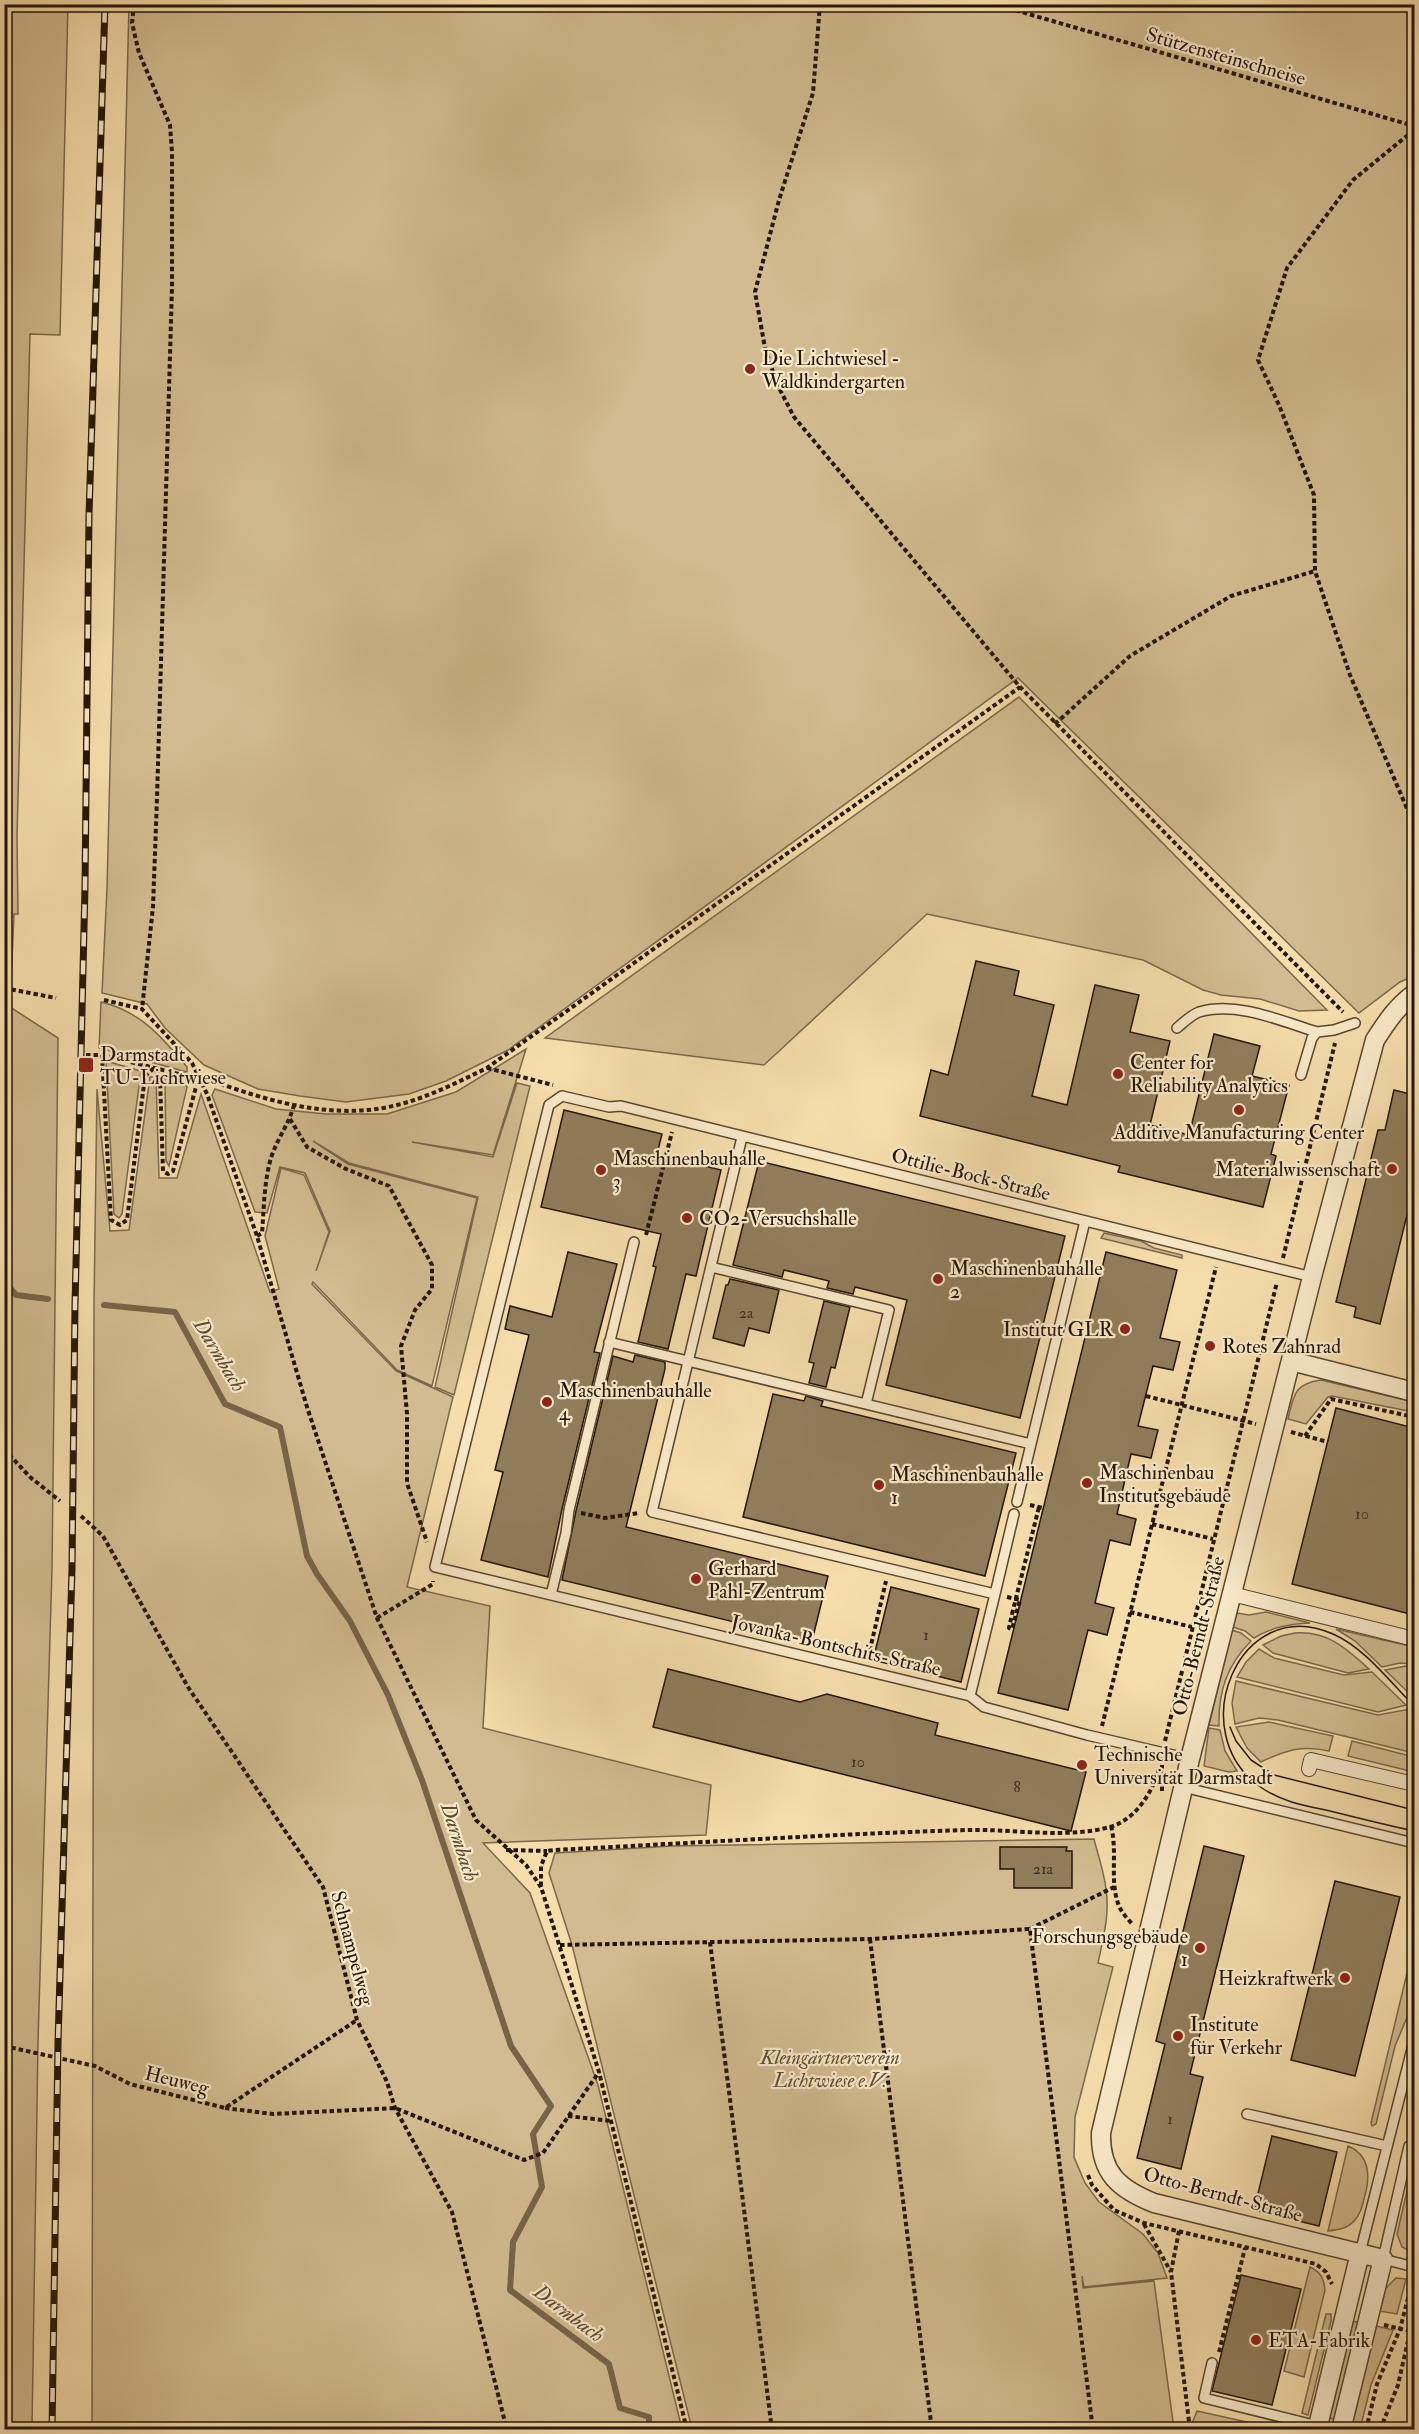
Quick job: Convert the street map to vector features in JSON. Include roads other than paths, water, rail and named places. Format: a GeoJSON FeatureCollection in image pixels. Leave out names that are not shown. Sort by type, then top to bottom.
{"type":"FeatureCollection","features":[{"type":"Feature","properties":{"kind":"street","name":"Otto-Berndt-Straße"},"geometry":{"type":"LineString","coordinates":[[1383,2259],[1154,2203],[1129,2193],[1117,2183],[1103,2158],[1101,2133],[1190,1759],[1312,1276],[1375,1040],[1405,1000],[1414,994]]}},
{"type":"Feature","properties":{"kind":"street"},"geometry":{"type":"LineString","coordinates":[[1291,1361],[1414,1392]]}},
{"type":"Feature","properties":{"kind":"street"},"geometry":{"type":"LineString","coordinates":[[1232,1594],[1414,1639]]}},
{"type":"Feature","properties":{"kind":"street"},"geometry":{"type":"LineString","coordinates":[[1309,1769],[1311,1760],[1414,1785]]}},
{"type":"Feature","properties":{"kind":"street"},"geometry":{"type":"LineString","coordinates":[[1318,2428],[1360,2253]]}},
{"type":"Feature","properties":{"kind":"street"},"geometry":{"type":"LineString","coordinates":[[1341,2430],[1383,2259]]}},
{"type":"Feature","properties":{"kind":"lane"},"geometry":{"type":"LineString","coordinates":[[1177,1028],[1198,1013],[1223,1008],[1258,1015],[1317,1032],[1334,1030],[1355,1023]]}},
{"type":"Feature","properties":{"kind":"lane"},"geometry":{"type":"LineString","coordinates":[[1301,1074],[1312,1038],[1317,1032]]}},
{"type":"Feature","properties":{"kind":"lane","name":"Ottilie-Bock-Straße"},"geometry":{"type":"LineString","coordinates":[[435,1567],[549,1105],[562,1096],[609,1107],[621,1106],[1219,1255],[1312,1276]]}},
{"type":"Feature","properties":{"kind":"lane"},"geometry":{"type":"LineString","coordinates":[[742,1137],[652,1512],[995,1594]]}},
{"type":"Feature","properties":{"kind":"lane"},"geometry":{"type":"LineString","coordinates":[[1017,1502],[1085,1221]]}},
{"type":"Feature","properties":{"kind":"lane"},"geometry":{"type":"LineString","coordinates":[[551,1595],[634,1242]]}},
{"type":"Feature","properties":{"kind":"lane"},"geometry":{"type":"LineString","coordinates":[[711,1267],[889,1310],[866,1404]]}},
{"type":"Feature","properties":{"kind":"lane"},"geometry":{"type":"LineString","coordinates":[[609,1342],[1031,1443]]}},
{"type":"Feature","properties":{"kind":"lane"},"geometry":{"type":"LineString","coordinates":[[970,1696],[1014,1514]]}},
{"type":"Feature","properties":{"kind":"lane","name":"Jovanka-Bontschits-Straße"},"geometry":{"type":"LineString","coordinates":[[435,1567],[970,1696],[984,1707],[1099,1738],[1190,1759]]}},
{"type":"Feature","properties":{"kind":"lane"},"geometry":{"type":"LineString","coordinates":[[1183,1787],[1414,1843]]}},
{"type":"Feature","properties":{"kind":"lane"},"geometry":{"type":"LineString","coordinates":[[1360,2253],[1414,2040]]}},
{"type":"Feature","properties":{"kind":"lane"},"geometry":{"type":"LineString","coordinates":[[1247,2114],[1387,2146]]}},
{"type":"Feature","properties":{"kind":"lane"},"geometry":{"type":"LineString","coordinates":[[1409,2146],[1383,2259],[1414,2267]]}},
{"type":"Feature","properties":{"kind":"lane"},"geometry":{"type":"LineString","coordinates":[[1212,2363],[1204,2398],[1318,2428]]}},
{"type":"Feature","properties":{"kind":"waterway","name":"Darmbach"},"geometry":{"type":"LineString","coordinates":[[4,1281],[16,1295],[48,1299]]}},
{"type":"Feature","properties":{"kind":"waterway","name":"Darmbach"},"geometry":{"type":"LineString","coordinates":[[104,1305],[175,1312],[225,1404],[280,1427],[307,1556],[350,1621],[388,1695],[422,1780],[511,2046],[551,2106],[533,2134],[542,2187],[513,2242],[510,2290],[609,2364],[620,2408],[649,2417],[649,2430]]}},
{"type":"Feature","properties":{"kind":"tram line"},"geometry":{"type":"LineString","coordinates":[[1414,1706],[1376,1666],[1345,1640],[1333,1634],[1300,1626],[1271,1633],[1248,1650],[1232,1675],[1224,1704],[1226,1735],[1238,1764],[1262,1788],[1295,1803],[1414,1831]]}},
{"type":"Feature","properties":{"kind":"tram line"},"geometry":{"type":"LineString","coordinates":[[1230,1727],[1236,1741],[1251,1760],[1274,1775],[1414,1810]]}},
{"type":"Feature","properties":{"kind":"railway"},"geometry":{"type":"LineString","coordinates":[[52,2430],[58,2043],[72,1569],[75,1305],[85,887],[89,515],[105,4]]}},
{"type":"Feature","properties":{"kind":"place","name":"Die Lichtwiesel - Waldkindergarten"},"geometry":{"type":"Point","coordinates":[750,369]}},
{"type":"Feature","properties":{"kind":"place","name":"Darmstadt TU-Lichtwiese"},"geometry":{"type":"Point","coordinates":[86,1065]}},
{"type":"Feature","properties":{"kind":"place","name":"Center for Reliability Analytics"},"geometry":{"type":"Point","coordinates":[1118,1074]}},
{"type":"Feature","properties":{"kind":"place","name":"Additive Manufacturing Center"},"geometry":{"type":"Point","coordinates":[1239,1110]}},
{"type":"Feature","properties":{"kind":"place","name":"Materialwissenschaft"},"geometry":{"type":"Point","coordinates":[1392,1169]}},
{"type":"Feature","properties":{"kind":"place","name":"Maschinenbauhalle 3"},"geometry":{"type":"Point","coordinates":[601,1170]}},
{"type":"Feature","properties":{"kind":"place","name":"CO2-Versuchshalle"},"geometry":{"type":"Point","coordinates":[687,1218]}},
{"type":"Feature","properties":{"kind":"place","name":"Maschinenbauhalle 2"},"geometry":{"type":"Point","coordinates":[938,1279]}},
{"type":"Feature","properties":{"kind":"place","name":"Institut GLR"},"geometry":{"type":"Point","coordinates":[1125,1329]}},
{"type":"Feature","properties":{"kind":"place","name":"Rotes Zahnrad"},"geometry":{"type":"Point","coordinates":[1210,1346]}},
{"type":"Feature","properties":{"kind":"place","name":"Maschinenbauhalle 4"},"geometry":{"type":"Point","coordinates":[547,1402]}},
{"type":"Feature","properties":{"kind":"place","name":"Maschinenbau Institutsgebäude"},"geometry":{"type":"Point","coordinates":[1087,1483]}},
{"type":"Feature","properties":{"kind":"place","name":"Maschinenbauhalle 1"},"geometry":{"type":"Point","coordinates":[879,1485]}},
{"type":"Feature","properties":{"kind":"place","name":"Gerhard Pahl-Zentrum"},"geometry":{"type":"Point","coordinates":[696,1579]}},
{"type":"Feature","properties":{"kind":"place","name":"Technische Universität Darmstadt"},"geometry":{"type":"Point","coordinates":[1082,1765]}},
{"type":"Feature","properties":{"kind":"place","name":"Forschungsgebäude 1"},"geometry":{"type":"Point","coordinates":[1200,1948]}},
{"type":"Feature","properties":{"kind":"place","name":"Heizkraftwerk"},"geometry":{"type":"Point","coordinates":[1345,1978]}},
{"type":"Feature","properties":{"kind":"place","name":"Institute für Verkehr"},"geometry":{"type":"Point","coordinates":[1178,2036]}},
{"type":"Feature","properties":{"kind":"place","name":"ETA-Fabrik"},"geometry":{"type":"Point","coordinates":[1256,2340]}},
{"type":"Feature","properties":{"kind":"park label","name":"Kleingärtnerverein Lichtwiese e.V."},"geometry":{"type":"Point","coordinates":[830,2068]}}]}
